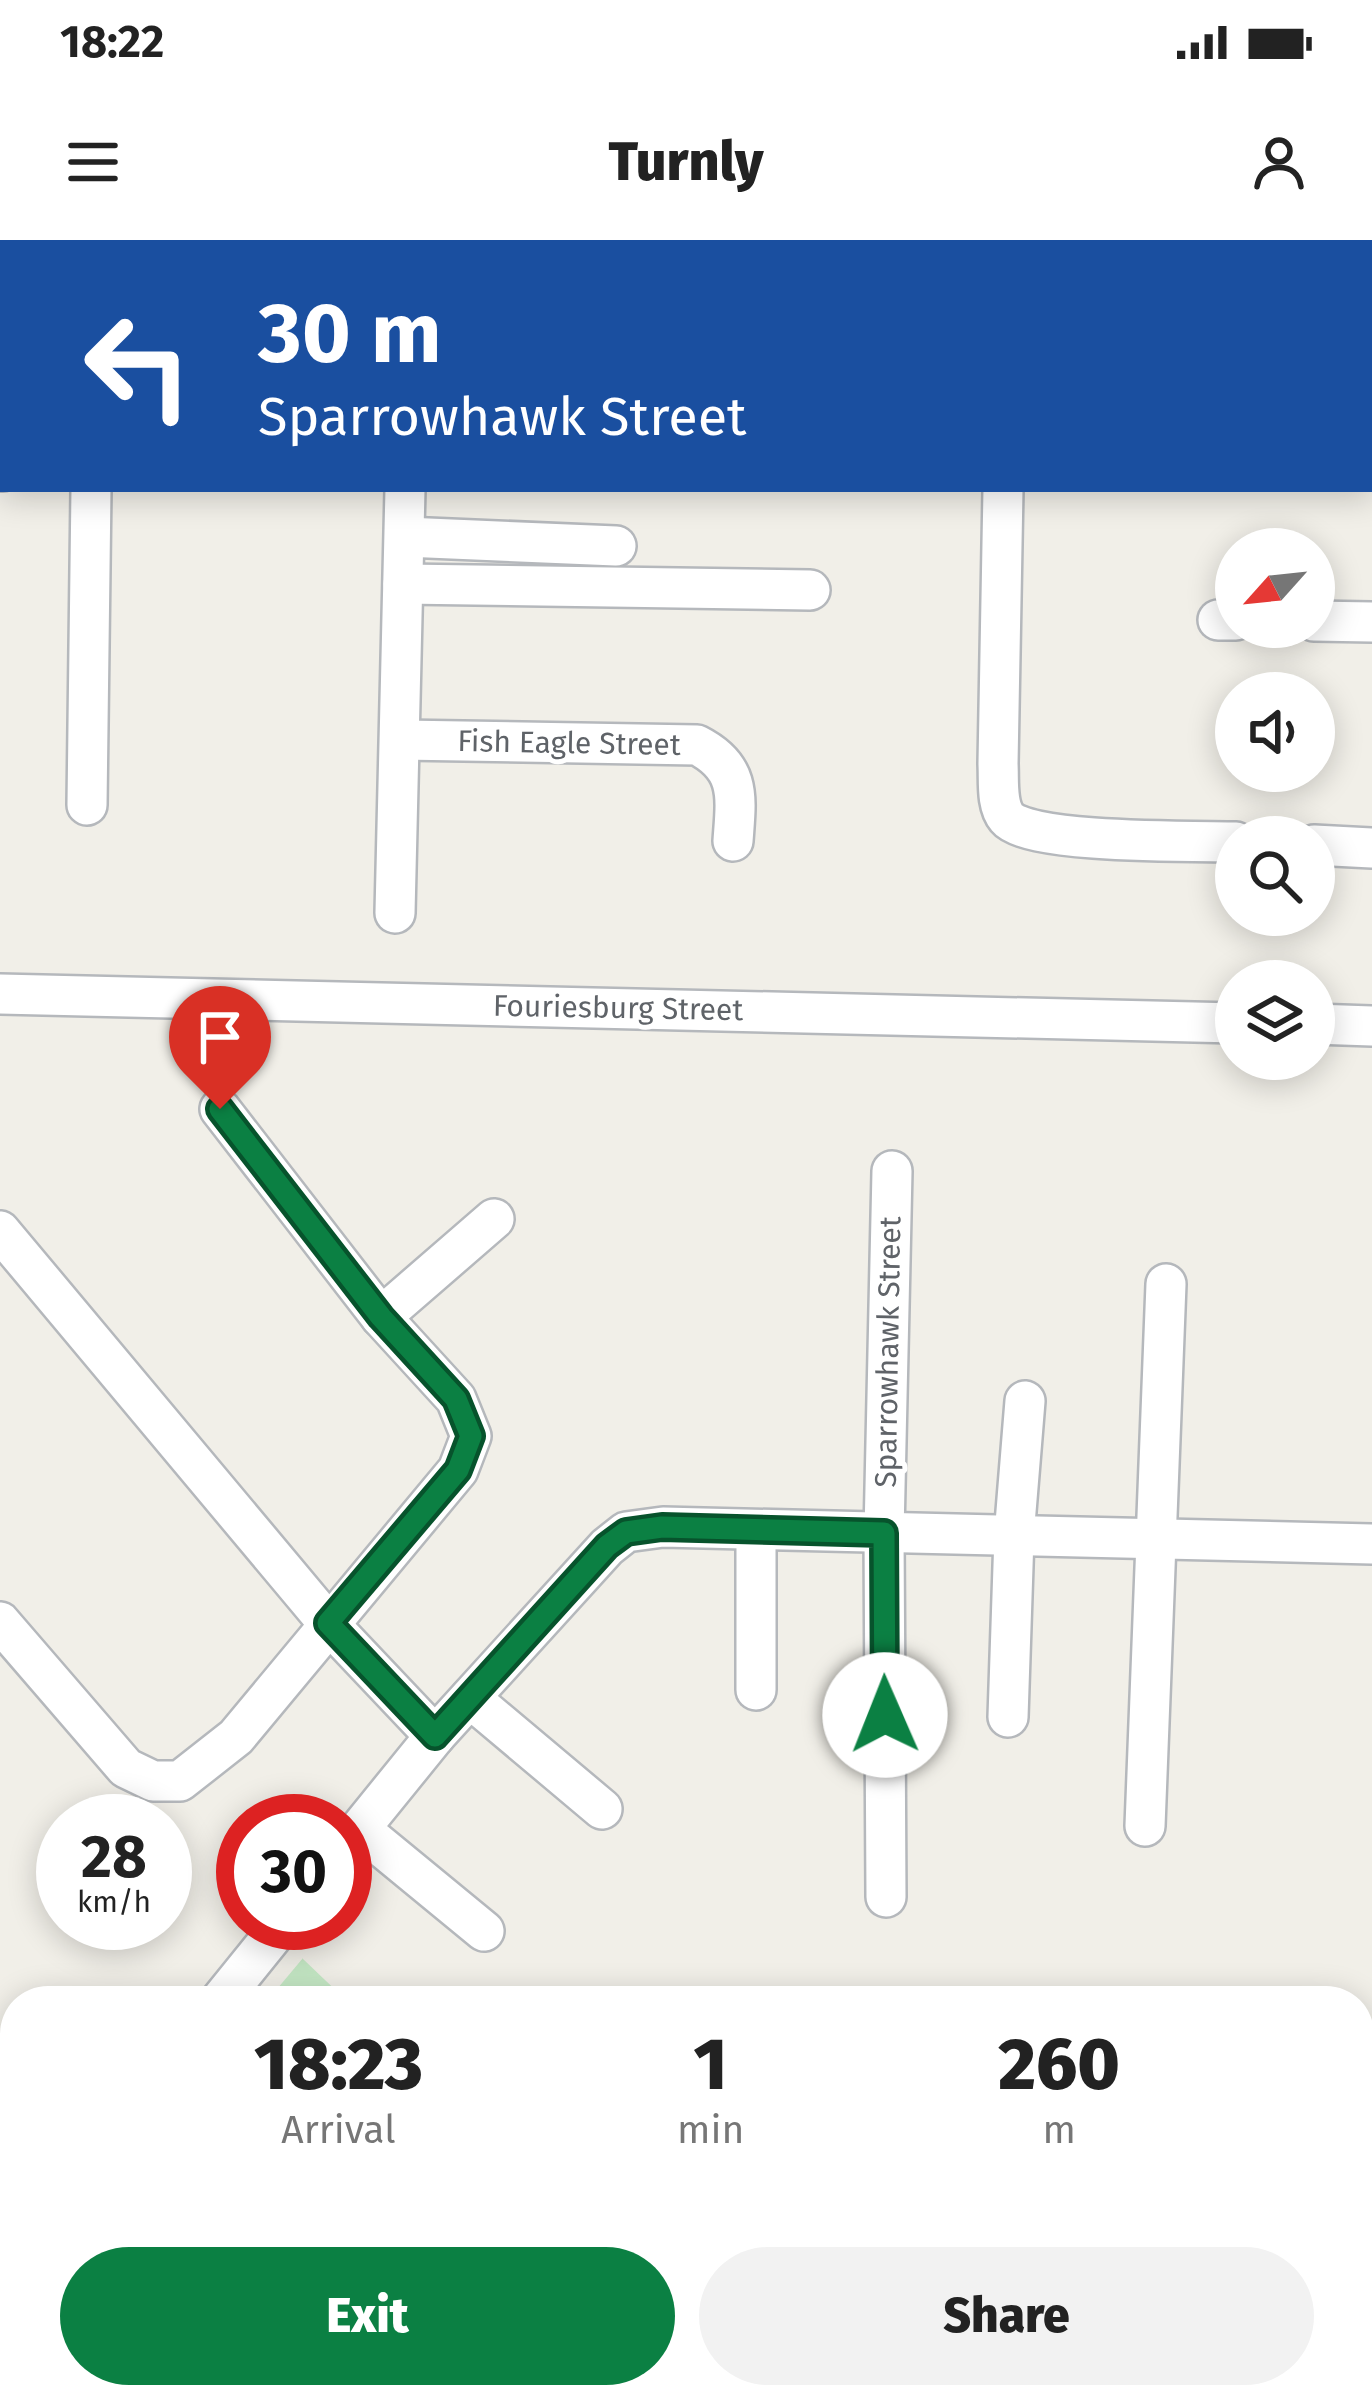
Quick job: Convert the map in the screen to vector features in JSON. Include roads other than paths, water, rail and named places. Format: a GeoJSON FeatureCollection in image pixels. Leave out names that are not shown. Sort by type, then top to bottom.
{"type":"FeatureCollection","features":[{"type":"Feature","properties":{"kind":"street"},"geometry":{"type":"LineString","coordinates":[[86,806],[91,492]]}},
{"type":"Feature","properties":{"kind":"street"},"geometry":{"type":"LineString","coordinates":[[395,913],[406,492]]}},
{"type":"Feature","properties":{"kind":"street"},"geometry":{"type":"LineString","coordinates":[[1003,492],[998,764],[1001,808],[1008,820],[1019,828],[1052,835],[1215,841]]}},
{"type":"Feature","properties":{"kind":"street"},"geometry":{"type":"LineString","coordinates":[[405,537],[616,545]]}},
{"type":"Feature","properties":{"kind":"street"},"geometry":{"type":"LineString","coordinates":[[403,584],[810,590]]}},
{"type":"Feature","properties":{"kind":"street"},"geometry":{"type":"LineString","coordinates":[[1335,621],[1372,622]]}},
{"type":"Feature","properties":{"kind":"street","name":"Fish Eagle Street"},"geometry":{"type":"LineString","coordinates":[[400,740],[697,745],[710,752],[733,781],[733,841]]}},
{"type":"Feature","properties":{"kind":"street"},"geometry":{"type":"LineString","coordinates":[[1335,846],[1372,848]]}},
{"type":"Feature","properties":{"kind":"street","name":"Fouriesburg Street"},"geometry":{"type":"LineString","coordinates":[[0,994],[1215,1023]]}},
{"type":"Feature","properties":{"kind":"street"},"geometry":{"type":"LineString","coordinates":[[1335,1025],[1372,1026]]}},
{"type":"Feature","properties":{"kind":"street"},"geometry":{"type":"LineString","coordinates":[[0,1622],[117,1760],[137,1775],[166,1784],[180,1781],[236,1736],[458,1470],[470,1448],[468,1425],[456,1399],[381,1317],[220,1109]]}},
{"type":"Feature","properties":{"kind":"street","name":"Sparrowhawk Street"},"geometry":{"type":"LineString","coordinates":[[886,1897],[884,1533],[892,1171]]}},
{"type":"Feature","properties":{"kind":"street"},"geometry":{"type":"LineString","coordinates":[[381,1317],[494,1219]]}},
{"type":"Feature","properties":{"kind":"street"},"geometry":{"type":"LineString","coordinates":[[0,1231],[328,1623],[435,1736]]}},
{"type":"Feature","properties":{"kind":"street"},"geometry":{"type":"LineString","coordinates":[[1145,1826],[1166,1284]]}},
{"type":"Feature","properties":{"kind":"street"},"geometry":{"type":"LineString","coordinates":[[1008,1717],[1025,1401]]}},
{"type":"Feature","properties":{"kind":"street"},"geometry":{"type":"LineString","coordinates":[[372,1813],[572,1584],[626,1532],[662,1527],[1372,1544]]}},
{"type":"Feature","properties":{"kind":"street"},"geometry":{"type":"LineString","coordinates":[[756,1530],[756,1690]]}},
{"type":"Feature","properties":{"kind":"street"},"geometry":{"type":"LineString","coordinates":[[470,1698],[602,1809]]}},
{"type":"Feature","properties":{"kind":"street"},"geometry":{"type":"LineString","coordinates":[[372,1852],[484,1931]]}},
{"type":"Feature","properties":{"kind":"street"},"geometry":{"type":"LineString","coordinates":[[232,1986],[261,1950]]}}]}
